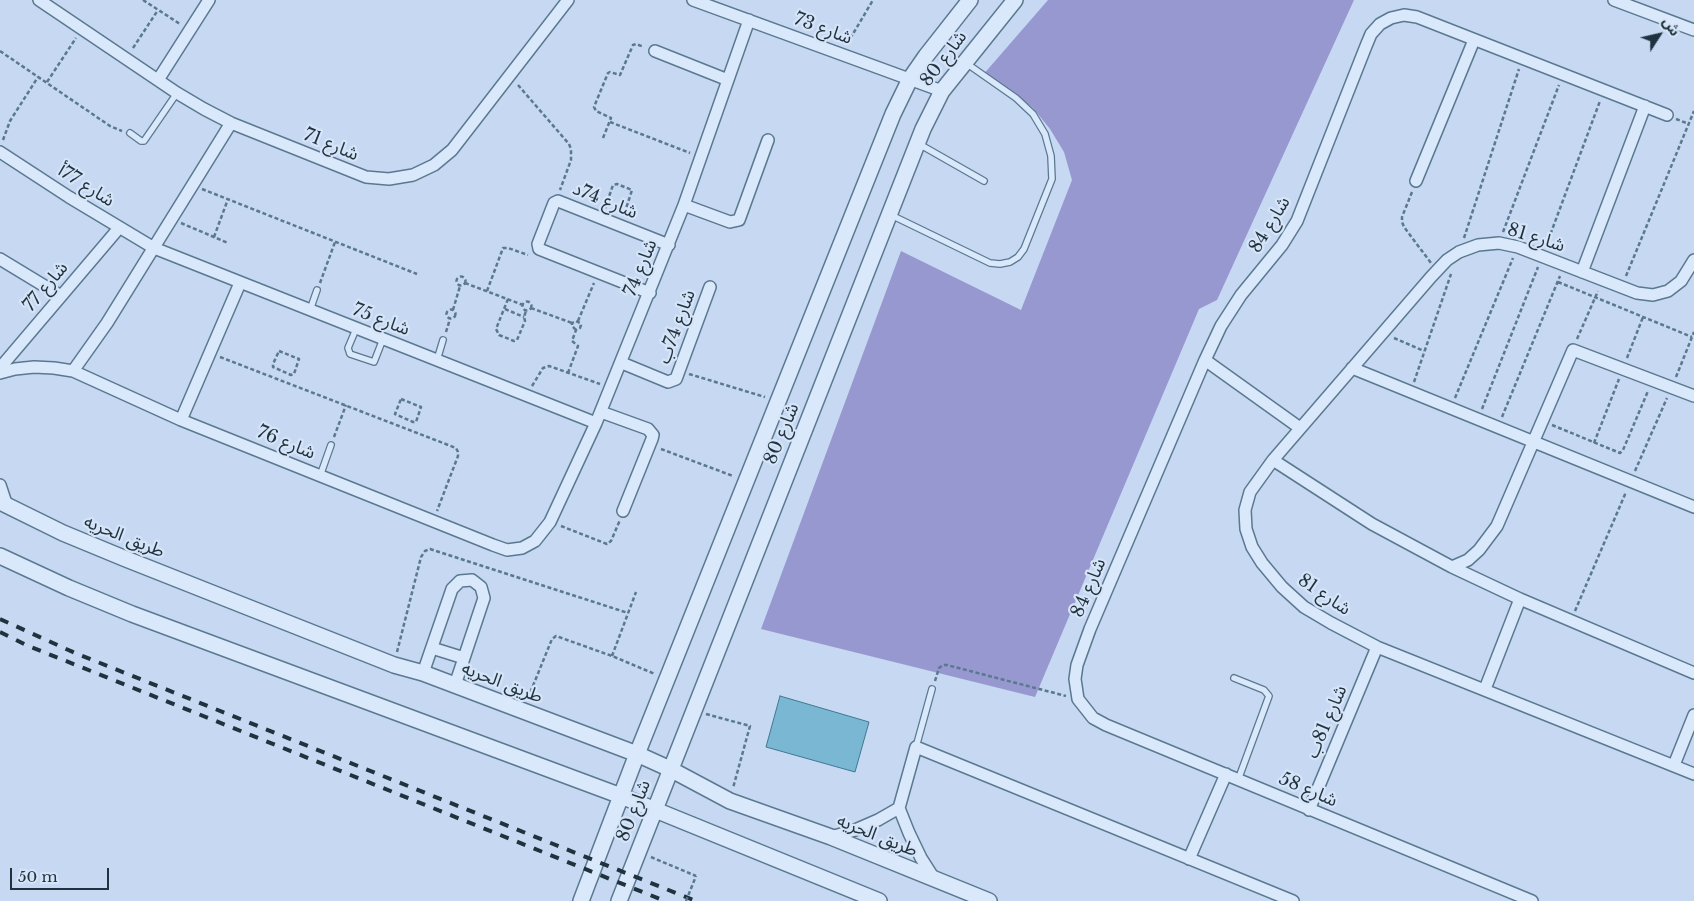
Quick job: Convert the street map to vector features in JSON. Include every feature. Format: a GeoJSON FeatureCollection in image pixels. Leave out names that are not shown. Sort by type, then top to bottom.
{"type":"FeatureCollection","features":[{"type":"Feature","properties":{"kind":"street","name":"شارع 71"},"geometry":{"type":"LineString","coordinates":[[39,0],[177,93],[231,123],[366,177],[389,180],[412,175],[434,165],[452,150],[568,0]]}},
{"type":"Feature","properties":{"kind":"street"},"geometry":{"type":"LineString","coordinates":[[158,80],[209,0]]}},
{"type":"Feature","properties":{"kind":"street","name":"شارع 73"},"geometry":{"type":"LineString","coordinates":[[693,0],[942,91]]}},
{"type":"Feature","properties":{"kind":"street","name":"شارع 80"},"geometry":{"type":"LineString","coordinates":[[581,901],[745,481],[893,114],[910,79],[970,0]]}},
{"type":"Feature","properties":{"kind":"street","name":"شارع 80"},"geometry":{"type":"LineString","coordinates":[[619,901],[918,142],[942,91],[1015,0]]}},
{"type":"Feature","properties":{"kind":"street"},"geometry":{"type":"LineString","coordinates":[[1614,0],[1694,30]]}},
{"type":"Feature","properties":{"kind":"street","name":"شارع 84"},"geometry":{"type":"LineString","coordinates":[[1078,699],[1075,688],[1077,665],[1090,629],[1205,360],[1221,326],[1241,295],[1282,245],[1296,221],[1371,34],[1380,24],[1391,18],[1417,17],[1667,115]]}},
{"type":"Feature","properties":{"kind":"street","name":"شارع 74"},"geometry":{"type":"LineString","coordinates":[[550,522],[622,363],[684,206],[748,20]]}},
{"type":"Feature","properties":{"kind":"street"},"geometry":{"type":"LineString","coordinates":[[1416,181],[1474,40]]}},
{"type":"Feature","properties":{"kind":"street"},"geometry":{"type":"LineString","coordinates":[[654,51],[728,80]]}},
{"type":"Feature","properties":{"kind":"street"},"geometry":{"type":"LineString","coordinates":[[1582,272],[1645,106]]}},
{"type":"Feature","properties":{"kind":"street"},"geometry":{"type":"LineString","coordinates":[[73,371],[107,323],[231,123]]}},
{"type":"Feature","properties":{"kind":"street"},"geometry":{"type":"LineString","coordinates":[[684,206],[730,222],[739,220],[768,140]]}},
{"type":"Feature","properties":{"kind":"street","name":"شارع 77أ"},"geometry":{"type":"LineString","coordinates":[[1,153],[154,248]]}},
{"type":"Feature","properties":{"kind":"street"},"geometry":{"type":"LineString","coordinates":[[556,201],[538,248],[650,292]]}},
{"type":"Feature","properties":{"kind":"street","name":"شارع 74د"},"geometry":{"type":"LineString","coordinates":[[556,201],[668,245]]}},
{"type":"Feature","properties":{"kind":"street","name":"شارع 77"},"geometry":{"type":"LineString","coordinates":[[0,368],[119,228]]}},
{"type":"Feature","properties":{"kind":"street","name":"شارع 81"},"geometry":{"type":"LineString","coordinates":[[1694,260],[1681,281],[1668,291],[1653,295],[1621,288],[1518,247],[1499,243],[1478,245],[1459,252],[1437,270],[1273,460],[1250,492],[1245,510],[1246,529],[1252,547],[1262,563],[1282,587],[1304,607],[1377,647],[1694,774]]}},
{"type":"Feature","properties":{"kind":"street","name":"شارع 75"},"geometry":{"type":"LineString","coordinates":[[154,248],[596,423]]}},
{"type":"Feature","properties":{"kind":"street"},"geometry":{"type":"LineString","coordinates":[[0,259],[61,296]]}},
{"type":"Feature","properties":{"kind":"street"},"geometry":{"type":"LineString","coordinates":[[181,420],[240,283]]}},
{"type":"Feature","properties":{"kind":"street","name":"شارع 74ب"},"geometry":{"type":"LineString","coordinates":[[622,363],[668,382],[676,379],[710,287]]}},
{"type":"Feature","properties":{"kind":"street"},"geometry":{"type":"LineString","coordinates":[[1452,567],[1468,560],[1489,539],[1497,526],[1573,350],[1694,396]]}},
{"type":"Feature","properties":{"kind":"street"},"geometry":{"type":"LineString","coordinates":[[1205,360],[1300,428]]}},
{"type":"Feature","properties":{"kind":"street","name":"شارع 76"},"geometry":{"type":"LineString","coordinates":[[0,373],[34,367],[73,371],[181,420],[492,546],[507,550],[522,548],[536,541],[550,522]]}},
{"type":"Feature","properties":{"kind":"street"},"geometry":{"type":"LineString","coordinates":[[1352,368],[1694,507]]}},
{"type":"Feature","properties":{"kind":"street"},"geometry":{"type":"LineString","coordinates":[[601,412],[648,429],[653,435],[623,511]]}},
{"type":"Feature","properties":{"kind":"street"},"geometry":{"type":"LineString","coordinates":[[1273,460],[1372,524],[1452,567],[1520,599],[1694,673]]}},
{"type":"Feature","properties":{"kind":"street"},"geometry":{"type":"LineString","coordinates":[[0,485],[4,504]]}},
{"type":"Feature","properties":{"kind":"street","name":"طريق الحريه"},"geometry":{"type":"LineString","coordinates":[[4,504],[62,533],[394,665],[423,673],[637,754],[730,801],[831,837],[989,901]]}},
{"type":"Feature","properties":{"kind":"street"},"geometry":{"type":"LineString","coordinates":[[0,556],[69,588],[132,614],[621,796],[879,901]]}},
{"type":"Feature","properties":{"kind":"street"},"geometry":{"type":"LineString","coordinates":[[423,673],[452,589],[460,581],[472,580],[481,587],[484,598],[455,685]]}},
{"type":"Feature","properties":{"kind":"street"},"geometry":{"type":"LineString","coordinates":[[1485,689],[1520,599]]}},
{"type":"Feature","properties":{"kind":"street","name":"شارع 81ب"},"geometry":{"type":"LineString","coordinates":[[1309,810],[1377,647]]}},
{"type":"Feature","properties":{"kind":"street"},"geometry":{"type":"LineString","coordinates":[[432,648],[464,658]]}},
{"type":"Feature","properties":{"kind":"street","name":"شارع 58"},"geometry":{"type":"LineString","coordinates":[[1078,699],[1093,718],[1106,725],[1532,901]]}},
{"type":"Feature","properties":{"kind":"street"},"geometry":{"type":"LineString","coordinates":[[1674,766],[1694,715]]}},
{"type":"Feature","properties":{"kind":"street"},"geometry":{"type":"LineString","coordinates":[[936,880],[921,858],[899,808],[916,747],[1293,901]]}},
{"type":"Feature","properties":{"kind":"street"},"geometry":{"type":"LineString","coordinates":[[1189,859],[1226,774]]}},
{"type":"Feature","properties":{"kind":"street"},"geometry":{"type":"LineString","coordinates":[[831,837],[863,826],[899,808]]}},
{"type":"Feature","properties":{"kind":"lane"},"geometry":{"type":"LineString","coordinates":[[889,214],[990,263],[1010,262],[1018,257],[1024,249],[1052,179],[1051,156],[1045,134],[1033,114],[1016,98],[964,62]]}},
{"type":"Feature","properties":{"kind":"lane"},"geometry":{"type":"LineString","coordinates":[[130,134],[144,141],[177,93]]}},
{"type":"Feature","properties":{"kind":"lane"},"geometry":{"type":"LineString","coordinates":[[918,142],[984,182]]}},
{"type":"Feature","properties":{"kind":"lane"},"geometry":{"type":"LineString","coordinates":[[310,310],[317,290]]}},
{"type":"Feature","properties":{"kind":"lane"},"geometry":{"type":"LineString","coordinates":[[356,329],[348,350],[350,354],[374,362],[383,340]]}},
{"type":"Feature","properties":{"kind":"lane"},"geometry":{"type":"LineString","coordinates":[[437,360],[443,340]]}},
{"type":"Feature","properties":{"kind":"lane"},"geometry":{"type":"LineString","coordinates":[[320,476],[331,445]]}},
{"type":"Feature","properties":{"kind":"lane"},"geometry":{"type":"LineString","coordinates":[[1234,678],[1264,690],[1269,696],[1238,780]]}},
{"type":"Feature","properties":{"kind":"lane"},"geometry":{"type":"LineString","coordinates":[[916,747],[932,689]]}},
{"type":"Feature","properties":{"kind":"path"},"geometry":{"type":"LineString","coordinates":[[143,0],[190,31]]}},
{"type":"Feature","properties":{"kind":"path"},"geometry":{"type":"LineString","coordinates":[[841,54],[873,0]]}},
{"type":"Feature","properties":{"kind":"path"},"geometry":{"type":"LineString","coordinates":[[126,58],[158,10]]}},
{"type":"Feature","properties":{"kind":"path"},"geometry":{"type":"LineString","coordinates":[[46,82],[82,29]]}},
{"type":"Feature","properties":{"kind":"path"},"geometry":{"type":"LineString","coordinates":[[603,138],[610,122],[610,117],[596,111],[594,107],[608,73],[610,72],[618,76],[620,74],[635,44],[654,51]]}},
{"type":"Feature","properties":{"kind":"path"},"geometry":{"type":"LineString","coordinates":[[0,51],[110,126],[130,134]]}},
{"type":"Feature","properties":{"kind":"path"},"geometry":{"type":"LineString","coordinates":[[1410,392],[1459,252],[1522,58]]}},
{"type":"Feature","properties":{"kind":"path"},"geometry":{"type":"LineString","coordinates":[[1499,243],[1563,74]]}},
{"type":"Feature","properties":{"kind":"path"},"geometry":{"type":"LineString","coordinates":[[510,76],[569,144],[571,149],[571,160],[556,201]]}},
{"type":"Feature","properties":{"kind":"path"},"geometry":{"type":"LineString","coordinates":[[1,153],[5,131],[38,77]]}},
{"type":"Feature","properties":{"kind":"path"},"geometry":{"type":"LineString","coordinates":[[1478,420],[1604,90]]}},
{"type":"Feature","properties":{"kind":"path"},"geometry":{"type":"LineString","coordinates":[[1621,288],[1694,111]]}},
{"type":"Feature","properties":{"kind":"path"},"geometry":{"type":"LineString","coordinates":[[610,122],[701,158]]}},
{"type":"Feature","properties":{"kind":"path"},"geometry":{"type":"LineString","coordinates":[[1416,181],[1402,217],[1402,222],[1437,270]]}},
{"type":"Feature","properties":{"kind":"path"},"geometry":{"type":"LineString","coordinates":[[601,218],[614,184],[631,189],[632,192],[620,226]]}},
{"type":"Feature","properties":{"kind":"path"},"geometry":{"type":"LineString","coordinates":[[193,185],[417,274]]}},
{"type":"Feature","properties":{"kind":"path"},"geometry":{"type":"LineString","coordinates":[[214,237],[228,199]]}},
{"type":"Feature","properties":{"kind":"path"},"geometry":{"type":"LineString","coordinates":[[172,219],[228,243]]}},
{"type":"Feature","properties":{"kind":"path"},"geometry":{"type":"LineString","coordinates":[[317,290],[335,242]]}},
{"type":"Feature","properties":{"kind":"path"},"geometry":{"type":"LineString","coordinates":[[1451,408],[1518,247]]}},
{"type":"Feature","properties":{"kind":"path"},"geometry":{"type":"LineString","coordinates":[[487,291],[503,248],[534,257]]}},
{"type":"Feature","properties":{"kind":"path"},"geometry":{"type":"LineString","coordinates":[[1498,428],[1565,266]]}},
{"type":"Feature","properties":{"kind":"path"},"geometry":{"type":"LineString","coordinates":[[568,373],[578,346],[572,341],[576,330],[581,325],[578,321],[598,272]]}},
{"type":"Feature","properties":{"kind":"path"},"geometry":{"type":"LineString","coordinates":[[443,340],[450,319],[456,315],[453,310],[460,286],[457,283],[458,278],[463,277],[466,283],[522,305],[526,311]]}},
{"type":"Feature","properties":{"kind":"path"},"geometry":{"type":"LineString","coordinates":[[1573,350],[1603,280]]}},
{"type":"Feature","properties":{"kind":"path"},"geometry":{"type":"LineString","coordinates":[[1558,282],[1692,337]]}},
{"type":"Feature","properties":{"kind":"path"},"geometry":{"type":"LineString","coordinates":[[460,286],[466,283]]}},
{"type":"Feature","properties":{"kind":"path"},"geometry":{"type":"LineString","coordinates":[[508,299],[496,331],[499,335],[514,341],[519,338],[526,321],[524,317],[526,311],[531,308]]}},
{"type":"Feature","properties":{"kind":"path"},"geometry":{"type":"LineString","coordinates":[[522,305],[529,302],[532,306],[531,308]]}},
{"type":"Feature","properties":{"kind":"path"},"geometry":{"type":"LineString","coordinates":[[531,308],[572,323],[578,321]]}},
{"type":"Feature","properties":{"kind":"path"},"geometry":{"type":"LineString","coordinates":[[504,309],[524,317]]}},
{"type":"Feature","properties":{"kind":"path"},"geometry":{"type":"LineString","coordinates":[[450,319],[447,316],[447,312],[453,310]]}},
{"type":"Feature","properties":{"kind":"path"},"geometry":{"type":"LineString","coordinates":[[572,323],[573,329],[576,330]]}},
{"type":"Feature","properties":{"kind":"path"},"geometry":{"type":"LineString","coordinates":[[1382,332],[1424,352]]}},
{"type":"Feature","properties":{"kind":"path"},"geometry":{"type":"LineString","coordinates":[[1571,621],[1694,332]]}},
{"type":"Feature","properties":{"kind":"path"},"geometry":{"type":"LineString","coordinates":[[278,351],[299,359],[295,372],[291,375],[273,367],[272,365],[278,351]]}},
{"type":"Feature","properties":{"kind":"path"},"geometry":{"type":"LineString","coordinates":[[209,353],[454,448],[458,452],[458,456],[432,521]]}},
{"type":"Feature","properties":{"kind":"path"},"geometry":{"type":"LineString","coordinates":[[526,395],[545,367],[549,366],[611,388]]}},
{"type":"Feature","properties":{"kind":"path"},"geometry":{"type":"LineString","coordinates":[[680,372],[778,401]]}},
{"type":"Feature","properties":{"kind":"path"},"geometry":{"type":"LineString","coordinates":[[1542,420],[1620,453],[1653,380]]}},
{"type":"Feature","properties":{"kind":"path"},"geometry":{"type":"LineString","coordinates":[[403,399],[421,406],[422,409],[416,422],[404,419],[395,414],[400,400],[403,399]]}},
{"type":"Feature","properties":{"kind":"path"},"geometry":{"type":"LineString","coordinates":[[331,445],[346,405]]}},
{"type":"Feature","properties":{"kind":"path"},"geometry":{"type":"LineString","coordinates":[[401,427],[404,419]]}},
{"type":"Feature","properties":{"kind":"path"},"geometry":{"type":"LineString","coordinates":[[650,444],[745,481]]}},
{"type":"Feature","properties":{"kind":"path"},"geometry":{"type":"LineString","coordinates":[[550,522],[607,544],[611,541],[623,511]]}},
{"type":"Feature","properties":{"kind":"path"},"geometry":{"type":"LineString","coordinates":[[612,656],[636,592]]}},
{"type":"Feature","properties":{"kind":"path"},"geometry":{"type":"LineString","coordinates":[[523,711],[554,637],[559,636],[668,680]]}},
{"type":"Feature","properties":{"kind":"path"},"geometry":{"type":"LineString","coordinates":[[932,689],[939,668],[945,664],[1078,699]]}},
{"type":"Feature","properties":{"kind":"path"},"geometry":{"type":"LineString","coordinates":[[695,710],[750,726],[730,801]]}},
{"type":"Feature","properties":{"kind":"path"},"geometry":{"type":"LineString","coordinates":[[639,852],[696,876],[686,901]]}},
{"type":"Feature","properties":{"kind":"shaded area"},"geometry":{"type":"Polygon","coordinates":[[[1048,0],[1354,0],[1217,300],[1199,309],[1035,697],[761,629],[901,251],[1021,310],[1072,180],[1064,152],[1050,129],[1033,108],[1015,94],[982,76],[1048,0]]]}},
{"type":"Feature","properties":{"kind":"building"},"geometry":{"type":"Polygon","coordinates":[[[780,696],[869,722],[855,772],[766,747],[780,696]]]}},
{"type":"Feature","properties":{"kind":"railway"},"geometry":{"type":"LineString","coordinates":[[0,619],[75,653],[696,901]]}},
{"type":"Feature","properties":{"kind":"railway"},"geometry":{"type":"LineString","coordinates":[[0,632],[26,645],[665,901]]}}]}
